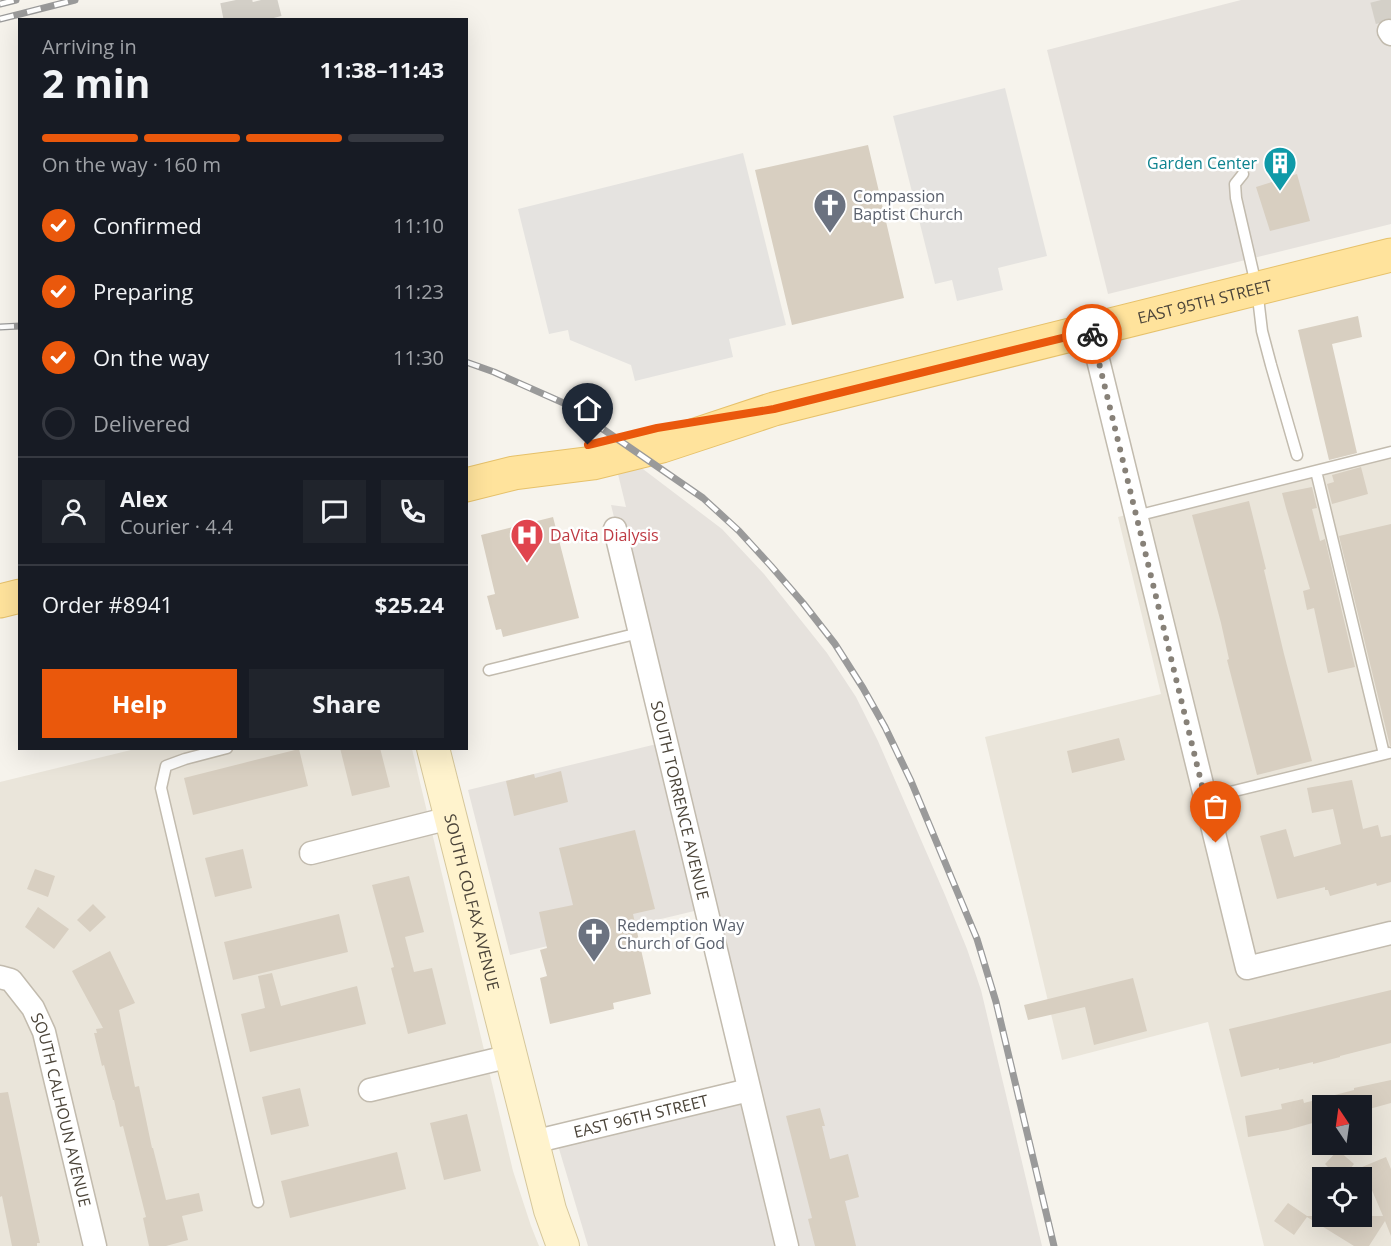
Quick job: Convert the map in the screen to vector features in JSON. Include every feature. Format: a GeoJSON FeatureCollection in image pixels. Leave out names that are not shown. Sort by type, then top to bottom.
{"type":"FeatureCollection","features":[{"type":"Feature","properties":{"kind":"main road","name":"EAST 95TH STREET"},"geometry":{"type":"LineString","coordinates":[[468,484],[514,473],[588,445],[657,428],[774,409],[1391,255]]}},
{"type":"Feature","properties":{"kind":"main road"},"geometry":{"type":"LineString","coordinates":[[0,601],[18,596]]}},
{"type":"Feature","properties":{"kind":"main road","name":"SOUTH COLFAX AVENUE"},"geometry":{"type":"LineString","coordinates":[[433,750],[550,1210],[563,1246]]}},
{"type":"Feature","properties":{"kind":"street"},"geometry":{"type":"LineString","coordinates":[[1091,331],[1247,968],[1391,933]]}},
{"type":"Feature","properties":{"kind":"street","name":"SOUTH TORRENCE AVENUE"},"geometry":{"type":"LineString","coordinates":[[615,529],[787,1246]]}},
{"type":"Feature","properties":{"kind":"street"},"geometry":{"type":"LineString","coordinates":[[311,853],[450,818]]}},
{"type":"Feature","properties":{"kind":"street","name":"SOUTH CALHOUN AVENUE"},"geometry":{"type":"LineString","coordinates":[[6,978],[33,1008],[44,1032],[95,1246]]}},
{"type":"Feature","properties":{"kind":"street"},"geometry":{"type":"LineString","coordinates":[[370,1090],[511,1056]]}},
{"type":"Feature","properties":{"kind":"street","name":"EAST 96TH STREET"},"geometry":{"type":"LineString","coordinates":[[533,1142],[749,1090]]}},
{"type":"Feature","properties":{"kind":"lane"},"geometry":{"type":"LineString","coordinates":[[1243,174],[1235,184],[1236,198],[1257,289],[1262,331],[1297,455]]}},
{"type":"Feature","properties":{"kind":"lane"},"geometry":{"type":"LineString","coordinates":[[1137,516],[1391,452]]}},
{"type":"Feature","properties":{"kind":"lane"},"geometry":{"type":"LineString","coordinates":[[1206,798],[1388,753],[1316,471]]}},
{"type":"Feature","properties":{"kind":"lane"},"geometry":{"type":"LineString","coordinates":[[489,670],[639,633]]}},
{"type":"Feature","properties":{"kind":"lane"},"geometry":{"type":"LineString","coordinates":[[219,750],[166,766],[161,788],[258,1202]]}},
{"type":"Feature","properties":{"kind":"shaded area"},"geometry":{"type":"Polygon","coordinates":[[[1241,0],[1391,0],[1391,224],[1108,294],[1047,50],[1241,0]]]}},
{"type":"Feature","properties":{"kind":"shaded area"},"geometry":{"type":"Polygon","coordinates":[[[1005,88],[1047,256],[998,268],[1003,290],[957,301],[952,280],[935,284],[893,116],[1005,88]]]}},
{"type":"Feature","properties":{"kind":"shaded area"},"geometry":{"type":"Polygon","coordinates":[[[743,153],[786,325],[729,339],[733,357],[635,381],[631,365],[570,340],[568,330],[549,334],[518,209],[743,153]]]}},
{"type":"Feature","properties":{"kind":"shaded area"},"geometry":{"type":"Polygon","coordinates":[[[1391,449],[1391,1246],[1264,1246],[1208,1022],[1062,1060],[985,737],[1161,694],[1118,517],[1391,449]]]}},
{"type":"Feature","properties":{"kind":"shaded area"},"geometry":{"type":"Polygon","coordinates":[[[635,463],[722,529],[764,574],[827,653],[856,697],[878,741],[945,895],[981,990],[1042,1246],[588,1246],[554,1132],[752,1085],[707,908],[510,955],[468,790],[669,741],[611,505],[626,507],[617,470],[635,463]]]}},
{"type":"Feature","properties":{"kind":"shaded area"},"geometry":{"type":"Polygon","coordinates":[[[131,750],[412,750],[513,1171],[539,1246],[0,1246],[0,782],[131,750]]]}},
{"type":"Feature","properties":{"kind":"building","name":"Compassion Baptist Church"},"geometry":{"type":"Polygon","coordinates":[[[868,145],[904,298],[792,325],[755,170],[868,145]]]}},
{"type":"Feature","properties":{"kind":"building"},"geometry":{"type":"Polygon","coordinates":[[[1297,174],[1310,221],[1270,231],[1256,187],[1297,174]]]}},
{"type":"Feature","properties":{"kind":"building"},"geometry":{"type":"Polygon","coordinates":[[[1358,316],[1362,337],[1332,344],[1357,453],[1329,460],[1298,330],[1358,316]]]}},
{"type":"Feature","properties":{"kind":"building"},"geometry":{"type":"Polygon","coordinates":[[[1361,467],[1368,494],[1332,504],[1327,484],[1334,482],[1332,475],[1361,467]]]}},
{"type":"Feature","properties":{"kind":"building"},"geometry":{"type":"Polygon","coordinates":[[[1312,487],[1317,508],[1312,509],[1320,541],[1325,539],[1355,667],[1328,673],[1314,608],[1307,610],[1303,591],[1310,589],[1282,493],[1312,487]]]}},
{"type":"Feature","properties":{"kind":"building"},"geometry":{"type":"Polygon","coordinates":[[[1249,501],[1284,654],[1312,761],[1257,775],[1227,660],[1229,659],[1221,623],[1192,515],[1249,501]]]}},
{"type":"Feature","properties":{"kind":"building","name":"DaVita Dialysis"},"geometry":{"type":"Polygon","coordinates":[[[553,517],[579,618],[503,637],[501,629],[496,630],[487,596],[495,594],[481,535],[553,517]]]}},
{"type":"Feature","properties":{"kind":"building"},"geometry":{"type":"Polygon","coordinates":[[[1391,524],[1391,746],[1390,746],[1339,536],[1391,524]]]}},
{"type":"Feature","properties":{"kind":"building"},"geometry":{"type":"Polygon","coordinates":[[[1119,738],[1125,760],[1072,773],[1067,751],[1119,738]]]}},
{"type":"Feature","properties":{"kind":"building"},"geometry":{"type":"Polygon","coordinates":[[[299,750],[308,786],[193,815],[184,778],[299,750]]]}},
{"type":"Feature","properties":{"kind":"building"},"geometry":{"type":"Polygon","coordinates":[[[340,750],[381,750],[390,787],[352,796],[340,750]]]}},
{"type":"Feature","properties":{"kind":"building"},"geometry":{"type":"Polygon","coordinates":[[[561,771],[568,802],[514,816],[506,781],[534,774],[535,778],[561,771]]]}},
{"type":"Feature","properties":{"kind":"building"},"geometry":{"type":"Polygon","coordinates":[[[1352,780],[1363,829],[1378,825],[1381,837],[1391,835],[1391,882],[1377,886],[1376,883],[1330,896],[1325,887],[1277,899],[1260,836],[1286,829],[1294,857],[1341,844],[1333,809],[1312,813],[1307,788],[1352,780]]]}},
{"type":"Feature","properties":{"kind":"building"},"geometry":{"type":"Polygon","coordinates":[[[635,830],[655,909],[633,914],[651,994],[613,1003],[614,1009],[550,1024],[540,978],[547,976],[540,950],[547,948],[539,912],[573,905],[559,848],[635,830]]]}},
{"type":"Feature","properties":{"kind":"building"},"geometry":{"type":"Polygon","coordinates":[[[243,849],[252,888],[215,897],[205,858],[243,849]]]}},
{"type":"Feature","properties":{"kind":"building"},"geometry":{"type":"Polygon","coordinates":[[[35,869],[55,876],[48,897],[27,889],[35,869]]]}},
{"type":"Feature","properties":{"kind":"building"},"geometry":{"type":"Polygon","coordinates":[[[409,876],[424,932],[405,937],[414,972],[432,968],[446,1024],[408,1034],[391,968],[394,967],[372,885],[409,876]]]}},
{"type":"Feature","properties":{"kind":"building"},"geometry":{"type":"Polygon","coordinates":[[[93,904],[106,917],[90,932],[77,920],[93,904]]]}},
{"type":"Feature","properties":{"kind":"building"},"geometry":{"type":"Polygon","coordinates":[[[38,907],[69,929],[54,949],[25,927],[38,907]]]}},
{"type":"Feature","properties":{"kind":"building"},"geometry":{"type":"Polygon","coordinates":[[[339,914],[348,952],[233,980],[224,942],[339,914]]]}},
{"type":"Feature","properties":{"kind":"building"},"geometry":{"type":"Polygon","coordinates":[[[110,951],[135,1003],[119,1010],[135,1087],[139,1086],[166,1200],[199,1193],[203,1211],[182,1216],[188,1240],[166,1246],[149,1246],[143,1218],[146,1217],[123,1126],[120,1127],[94,1033],[97,1033],[96,1029],[103,1028],[72,971],[110,951]]]}},
{"type":"Feature","properties":{"kind":"building"},"geometry":{"type":"Polygon","coordinates":[[[272,973],[281,1006],[357,986],[366,1024],[250,1052],[241,1014],[265,1008],[258,976],[272,973]]]}},
{"type":"Feature","properties":{"kind":"building"},"geometry":{"type":"Polygon","coordinates":[[[1133,978],[1147,1031],[1094,1045],[1085,1007],[1028,1020],[1024,1005],[1133,978]]]}},
{"type":"Feature","properties":{"kind":"building"},"geometry":{"type":"Polygon","coordinates":[[[1391,990],[1391,1043],[1313,1064],[1313,1062],[1279,1070],[1279,1068],[1241,1077],[1229,1029],[1391,990]]]}},
{"type":"Feature","properties":{"kind":"building"},"geometry":{"type":"Polygon","coordinates":[[[1391,1080],[1391,1103],[1372,1108],[1372,1095],[1335,1095],[1354,1090],[1354,1088],[1391,1080]]]}},
{"type":"Feature","properties":{"kind":"building"},"geometry":{"type":"Polygon","coordinates":[[[300,1088],[309,1126],[271,1135],[262,1097],[300,1088]]]}},
{"type":"Feature","properties":{"kind":"building"},"geometry":{"type":"Polygon","coordinates":[[[8,1092],[40,1243],[37,1243],[37,1246],[12,1246],[2,1196],[0,1197],[0,1093],[8,1092]]]}},
{"type":"Feature","properties":{"kind":"building"},"geometry":{"type":"Polygon","coordinates":[[[1303,1099],[1304,1103],[1312,1101],[1312,1123],[1248,1137],[1245,1116],[1282,1109],[1281,1104],[1303,1099]]]}},
{"type":"Feature","properties":{"kind":"building"},"geometry":{"type":"Polygon","coordinates":[[[820,1108],[830,1159],[848,1154],[859,1197],[845,1201],[856,1246],[815,1246],[808,1219],[812,1218],[786,1116],[820,1108]]]}},
{"type":"Feature","properties":{"kind":"building"},"geometry":{"type":"Polygon","coordinates":[[[467,1114],[481,1171],[444,1180],[430,1123],[467,1114]]]}},
{"type":"Feature","properties":{"kind":"building"},"geometry":{"type":"Polygon","coordinates":[[[397,1152],[406,1189],[290,1218],[281,1181],[397,1152]]]}},
{"type":"Feature","properties":{"kind":"building"},"geometry":{"type":"Polygon","coordinates":[[[1333,1155],[1344,1155],[1354,1164],[1352,1167],[1328,1167],[1325,1164],[1333,1155]]]}},
{"type":"Feature","properties":{"kind":"building"},"geometry":{"type":"Polygon","coordinates":[[[1386,1157],[1391,1169],[1391,1236],[1385,1221],[1369,1246],[1354,1246],[1323,1227],[1372,1227],[1372,1216],[1383,1216],[1372,1190],[1372,1167],[1362,1167],[1386,1157]]]}},
{"type":"Feature","properties":{"kind":"building"},"geometry":{"type":"Polygon","coordinates":[[[1288,1203],[1307,1216],[1312,1216],[1312,1220],[1307,1217],[1294,1235],[1274,1221],[1288,1203]]]}},
{"type":"Feature","properties":{"kind":"tunnel"},"geometry":{"type":"LineString","coordinates":[[236,0],[240,18]]}},
{"type":"Feature","properties":{"kind":"tunnel"},"geometry":{"type":"LineString","coordinates":[[261,0],[266,18]]}},
{"type":"Feature","properties":{"kind":"tunnel"},"geometry":{"type":"LineString","coordinates":[[1381,0],[1389,31]]}},
{"type":"Feature","properties":{"kind":"railway"},"geometry":{"type":"LineString","coordinates":[[0,4],[16,0]]}},
{"type":"Feature","properties":{"kind":"railway"},"geometry":{"type":"LineString","coordinates":[[0,19],[75,0]]}},
{"type":"Feature","properties":{"kind":"railway"},"geometry":{"type":"LineString","coordinates":[[0,327],[18,326]]}},
{"type":"Feature","properties":{"kind":"railway"},"geometry":{"type":"LineString","coordinates":[[468,363],[568,405],[703,498],[739,531],[771,566],[835,644],[885,727],[911,781],[977,939],[996,1002],[1054,1246]]}},
{"type":"Feature","properties":{"kind":"way so far"},"geometry":{"type":"LineString","coordinates":[[1092,334],[1216,843]]}},
{"type":"Feature","properties":{"kind":"place","name":"Garden Center"},"geometry":{"type":"Point","coordinates":[1280,192]}},
{"type":"Feature","properties":{"kind":"place","name":"Compassion Baptist Church"},"geometry":{"type":"Point","coordinates":[830,234]}},
{"type":"Feature","properties":{"kind":"place","name":"DaVita Dialysis"},"geometry":{"type":"Point","coordinates":[527,564]}},
{"type":"Feature","properties":{"kind":"place","name":"Redemption Way Church of God"},"geometry":{"type":"Point","coordinates":[594,963]}},
{"type":"Feature","properties":{"kind":"route"},"geometry":{"type":"LineString","coordinates":[[588,445],[657,428],[774,409],[1091,331],[1092,334]]}}]}
